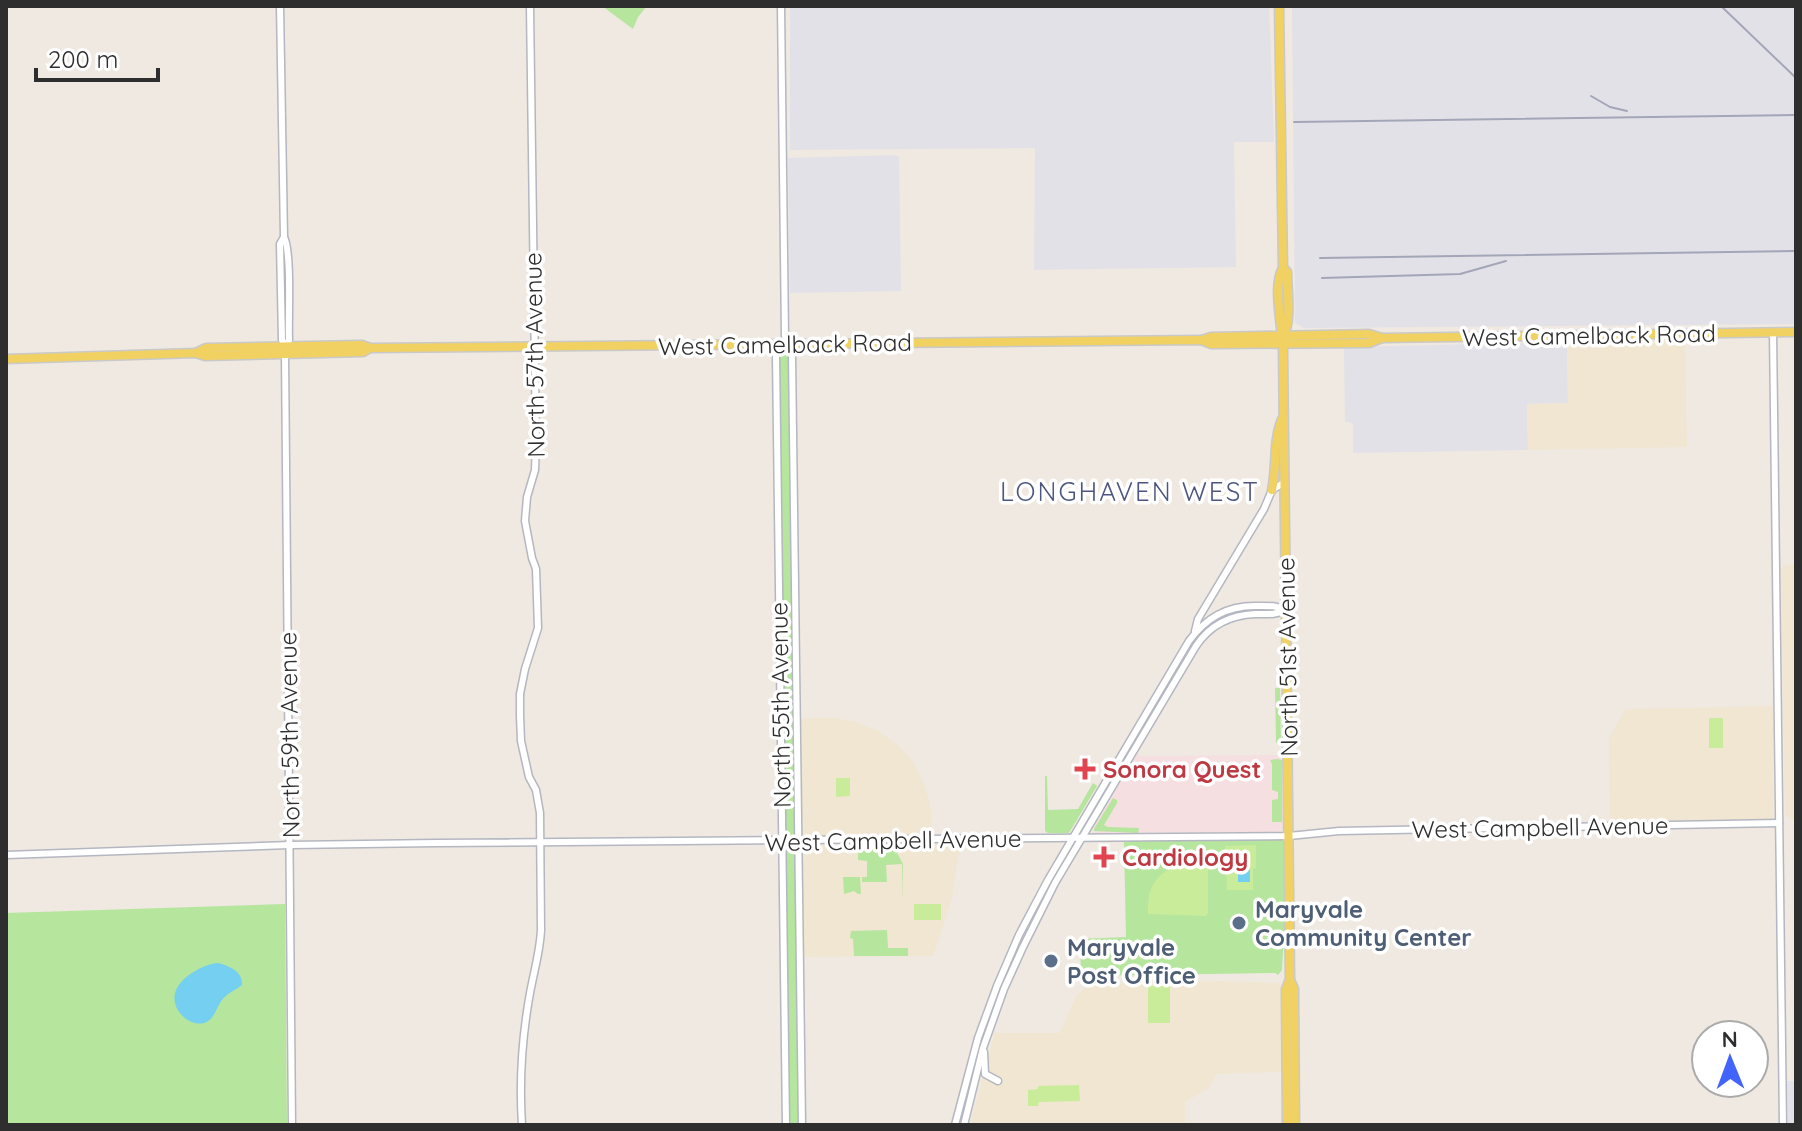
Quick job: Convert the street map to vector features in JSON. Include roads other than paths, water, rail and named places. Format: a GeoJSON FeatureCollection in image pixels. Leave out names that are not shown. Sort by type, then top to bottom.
{"type":"FeatureCollection","features":[{"type":"Feature","properties":{"kind":"main road","name":"North 51st Avenue"},"geometry":{"type":"LineString","coordinates":[[1279,6],[1283,268],[1279,273],[1279,298],[1283,339],[1290,979],[1294,989],[1295,1125]]}},
{"type":"Feature","properties":{"kind":"main road","name":"West Camelback Road"},"geometry":{"type":"LineString","coordinates":[[6,359],[196,353],[205,356],[285,350],[363,352],[370,348],[1201,340],[1211,344],[1283,339],[1369,343],[1382,338],[1796,332]]}},
{"type":"Feature","properties":{"kind":"main road"},"geometry":{"type":"LineString","coordinates":[[1272,490],[1277,432],[1284,415]]}},
{"type":"Feature","properties":{"kind":"main road","name":"North 51st Avenue"},"geometry":{"type":"LineString","coordinates":[[1287,1125],[1286,989],[1290,979]]}},
{"type":"Feature","properties":{"kind":"street","name":"North 59th Avenue"},"geometry":{"type":"LineString","coordinates":[[280,6],[284,237],[280,244],[282,340],[285,350],[292,1125]]}},
{"type":"Feature","properties":{"kind":"street","name":"North 57th Avenue"},"geometry":{"type":"LineString","coordinates":[[522,1125],[522,1047],[530,990],[541,950],[539,803],[521,741],[520,716],[525,669],[538,628],[536,569],[525,521],[527,497],[535,470],[530,6]]}},
{"type":"Feature","properties":{"kind":"street"},"geometry":{"type":"LineString","coordinates":[[781,6],[785,336],[791,344]]}},
{"type":"Feature","properties":{"kind":"street"},"geometry":{"type":"LineString","coordinates":[[1773,332],[1783,1125]]}},
{"type":"Feature","properties":{"kind":"street"},"geometry":{"type":"LineString","coordinates":[[779,344],[785,336]]}},
{"type":"Feature","properties":{"kind":"street","name":"North 55th Avenue"},"geometry":{"type":"LineString","coordinates":[[779,344],[776,356],[786,1125]]}},
{"type":"Feature","properties":{"kind":"street","name":"North 55th Avenue"},"geometry":{"type":"LineString","coordinates":[[791,344],[802,1125]]}},
{"type":"Feature","properties":{"kind":"street"},"geometry":{"type":"LineString","coordinates":[[1194,635],[1198,619],[1264,509],[1272,490],[1285,482]]}},
{"type":"Feature","properties":{"kind":"street"},"geometry":{"type":"LineString","coordinates":[[955,1125],[974,1050],[997,986],[1038,897],[1194,635],[1213,617],[1229,609],[1278,606],[1286,610]]}},
{"type":"Feature","properties":{"kind":"street"},"geometry":{"type":"LineString","coordinates":[[964,1125],[983,1048],[1023,947],[1054,885],[1196,646],[1208,632],[1226,620],[1253,614],[1278,614],[1286,610]]}},
{"type":"Feature","properties":{"kind":"street"},"geometry":{"type":"LineString","coordinates":[[1116,766],[1126,764]]}},
{"type":"Feature","properties":{"kind":"street"},"geometry":{"type":"LineString","coordinates":[[1095,817],[1106,792],[1104,786]]}},
{"type":"Feature","properties":{"kind":"street","name":"West Campbell Avenue"},"geometry":{"type":"LineString","coordinates":[[6,855],[290,845],[1289,836],[1339,831],[1779,823]]}},
{"type":"Feature","properties":{"kind":"street"},"geometry":{"type":"LineString","coordinates":[[983,1048],[984,1072],[998,1081]]}},
{"type":"Feature","properties":{"kind":"water"},"geometry":{"type":"Polygon","coordinates":[[[1231,852],[1250,852],[1250,882],[1238,882],[1238,859],[1231,859],[1231,852]]]}},
{"type":"Feature","properties":{"kind":"water"},"geometry":{"type":"Polygon","coordinates":[[[218,963],[238,973],[242,985],[224,998],[208,1021],[193,1022],[185,1018],[175,1004],[179,985],[189,975],[218,963]]]}},
{"type":"Feature","properties":{"kind":"railway"},"geometry":{"type":"LineString","coordinates":[[1721,6],[1796,78]]}},
{"type":"Feature","properties":{"kind":"railway"},"geometry":{"type":"LineString","coordinates":[[1591,96],[1610,107],[1627,111]]}},
{"type":"Feature","properties":{"kind":"railway"},"geometry":{"type":"LineString","coordinates":[[1294,122],[1796,115]]}},
{"type":"Feature","properties":{"kind":"railway"},"geometry":{"type":"LineString","coordinates":[[1320,258],[1796,251]]}},
{"type":"Feature","properties":{"kind":"railway"},"geometry":{"type":"LineString","coordinates":[[1322,278],[1460,274],[1506,261]]}},
{"type":"Feature","properties":{"kind":"place","name":"Sonora Quest"},"geometry":{"type":"Point","coordinates":[1085,769]}},
{"type":"Feature","properties":{"kind":"place","name":"Cardiology"},"geometry":{"type":"Point","coordinates":[1104,857]}},
{"type":"Feature","properties":{"kind":"place","name":"Maryvale Community Center"},"geometry":{"type":"Point","coordinates":[1239,923]}},
{"type":"Feature","properties":{"kind":"place","name":"Maryvale Post Office"},"geometry":{"type":"Point","coordinates":[1051,961]}},
{"type":"Feature","properties":{"kind":"district","name":"LONGHAVEN WEST"},"geometry":{"type":"Point","coordinates":[1130,491]}}]}
